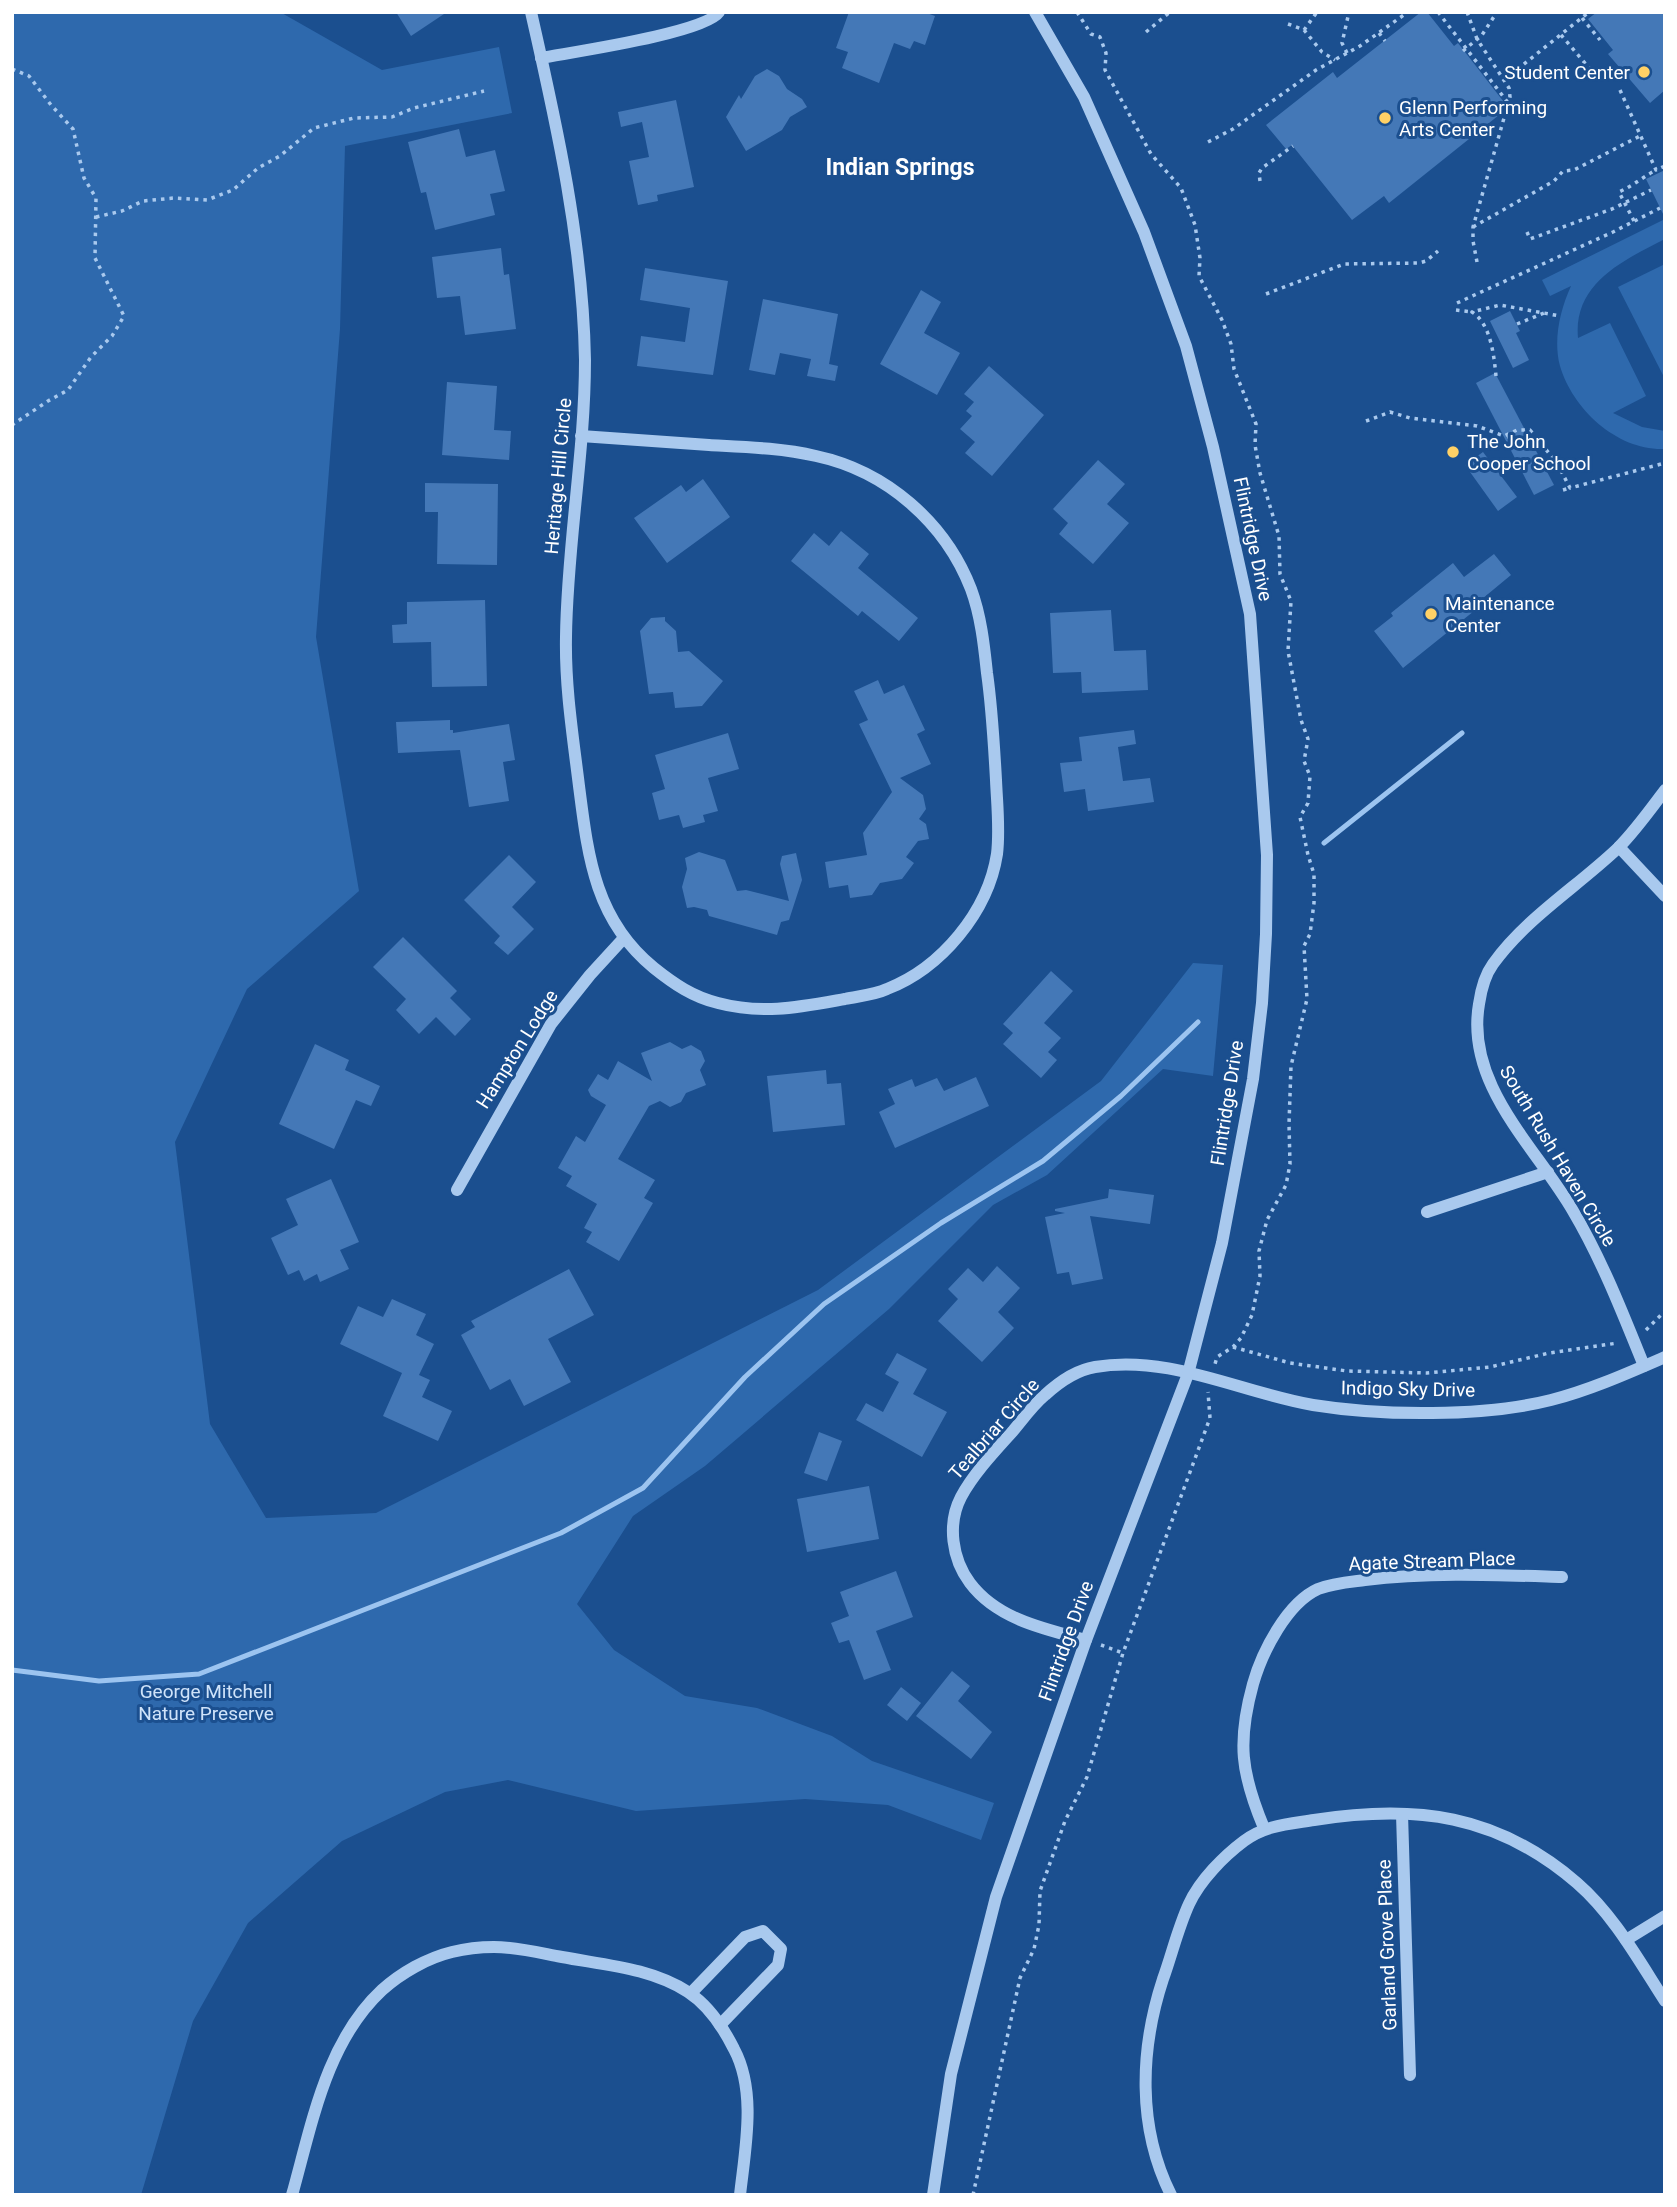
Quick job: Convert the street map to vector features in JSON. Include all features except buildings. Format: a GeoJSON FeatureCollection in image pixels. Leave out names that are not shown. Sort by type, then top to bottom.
{"type":"FeatureCollection","features":[{"type":"Feature","properties":{"kind":"street","name":"Heritage Hill Circle"},"geometry":{"type":"LineString","coordinates":[[531,12],[576,240],[585,355],[565,640],[569,709],[585,832],[595,881],[607,913],[623,939],[677,987],[703,999],[743,1009],[764,1011],[803,1007],[883,991],[910,978],[934,960],[957,937],[976,912],[990,883],[997,854],[998,820],[991,700],[982,630],[972,593],[959,564],[939,531],[916,508],[886,485],[854,468],[820,456],[783,450],[581,436]]}},
{"type":"Feature","properties":{"kind":"street"},"geometry":{"type":"LineString","coordinates":[[541,58],[689,29],[715,19],[719,12]]}},
{"type":"Feature","properties":{"kind":"street","name":"Flintridge Drive"},"geometry":{"type":"LineString","coordinates":[[933,2195],[951,2074],[996,1897],[1086,1640],[1188,1374],[1222,1243],[1253,1079],[1262,1003],[1267,855],[1250,614],[1213,447],[1186,346],[1144,232],[1084,97],[1035,12]]}},
{"type":"Feature","properties":{"kind":"street","name":"South Rush Haven Circle"},"geometry":{"type":"LineString","coordinates":[[1644,1366],[1574,1211],[1508,1112],[1484,1069],[1477,1043],[1476,1016],[1481,990],[1491,967],[1508,945],[1619,847],[1665,790]]}},
{"type":"Feature","properties":{"kind":"street"},"geometry":{"type":"LineString","coordinates":[[1619,847],[1665,896]]}},
{"type":"Feature","properties":{"kind":"street","name":"Hampton Lodge"},"geometry":{"type":"LineString","coordinates":[[457,1189],[551,1024],[623,939]]}},
{"type":"Feature","properties":{"kind":"street"},"geometry":{"type":"LineString","coordinates":[[1427,1212],[1548,1172]]}},
{"type":"Feature","properties":{"kind":"street","name":"Indigo Sky Drive"},"geometry":{"type":"LineString","coordinates":[[1188,1374],[1313,1405],[1392,1411],[1463,1412],[1549,1400],[1665,1357]]}},
{"type":"Feature","properties":{"kind":"street","name":"Tealbriar Circle"},"geometry":{"type":"LineString","coordinates":[[1086,1640],[1045,1630],[1010,1616],[983,1599],[968,1581],[958,1562],[953,1541],[954,1519],[960,1498],[981,1468],[1043,1396],[1064,1380],[1091,1367],[1117,1363],[1188,1374]]}},
{"type":"Feature","properties":{"kind":"street","name":"Agate Stream Place"},"geometry":{"type":"LineString","coordinates":[[1265,1828],[1250,1794],[1243,1752],[1243,1731],[1248,1705],[1256,1672],[1272,1637],[1287,1616],[1316,1590],[1335,1584],[1384,1578],[1471,1575],[1562,1577]]}},
{"type":"Feature","properties":{"kind":"street"},"geometry":{"type":"LineString","coordinates":[[1171,2195],[1157,2161],[1149,2127],[1145,2087],[1147,2042],[1155,2005],[1189,1902],[1226,1857],[1245,1840],[1265,1828],[1323,1819],[1402,1814],[1455,1818],[1488,1828],[1521,1843],[1579,1884],[1626,1940],[1665,2001]]}},
{"type":"Feature","properties":{"kind":"street","name":"Garland Grove Place"},"geometry":{"type":"LineString","coordinates":[[1402,1814],[1410,2075]]}},
{"type":"Feature","properties":{"kind":"street"},"geometry":{"type":"LineString","coordinates":[[1626,1940],[1665,1916]]}},
{"type":"Feature","properties":{"kind":"street"},"geometry":{"type":"LineString","coordinates":[[691,1993],[745,1937],[764,1931],[781,1950],[778,1965],[720,2025]]}},
{"type":"Feature","properties":{"kind":"street"},"geometry":{"type":"LineString","coordinates":[[292,2195],[318,2103],[342,2040],[369,2004],[384,1988],[414,1967],[452,1952],[493,1947],[638,1970],[665,1979],[691,1993],[720,2025],[736,2052],[744,2074],[746,2133],[740,2195]]}},
{"type":"Feature","properties":{"kind":"path"},"geometry":{"type":"LineString","coordinates":[[973,2195],[1020,1978],[1034,1950],[1039,1925],[1040,1891],[1065,1821],[1087,1777],[1123,1653],[1210,1418],[1208,1391],[1217,1357],[1234,1347],[1252,1315],[1260,1276],[1259,1251],[1267,1220],[1286,1185],[1290,1164],[1291,1066],[1307,999],[1304,946],[1310,934],[1314,903],[1314,874],[1300,817],[1308,803],[1310,776],[1304,761],[1308,738],[1301,720],[1288,651],[1291,601],[1280,574],[1279,536],[1256,454],[1256,425],[1234,369],[1231,344],[1222,320],[1199,276],[1200,258],[1195,225],[1181,188],[1151,154],[1105,69],[1106,53],[1100,37],[1091,34],[1077,12]]}},
{"type":"Feature","properties":{"kind":"path"},"geometry":{"type":"LineString","coordinates":[[1146,32],[1170,12]]}},
{"type":"Feature","properties":{"kind":"path"},"geometry":{"type":"LineString","coordinates":[[1304,30],[1317,12]]}},
{"type":"Feature","properties":{"kind":"path"},"geometry":{"type":"LineString","coordinates":[[1347,53],[1342,43],[1349,12]]}},
{"type":"Feature","properties":{"kind":"path"},"geometry":{"type":"LineString","coordinates":[[1208,142],[1233,129],[1316,70],[1379,33],[1408,12]]}},
{"type":"Feature","properties":{"kind":"path"},"geometry":{"type":"LineString","coordinates":[[1438,12],[1509,104]]}},
{"type":"Feature","properties":{"kind":"path"},"geometry":{"type":"LineString","coordinates":[[1467,12],[1477,39],[1510,92],[1509,104],[1473,227],[1472,242],[1477,262]]}},
{"type":"Feature","properties":{"kind":"path"},"geometry":{"type":"LineString","coordinates":[[1464,49],[1490,24],[1496,12]]}},
{"type":"Feature","properties":{"kind":"path"},"geometry":{"type":"LineString","coordinates":[[1504,80],[1588,13]]}},
{"type":"Feature","properties":{"kind":"path"},"geometry":{"type":"LineString","coordinates":[[1582,18],[1600,40]]}},
{"type":"Feature","properties":{"kind":"path"},"geometry":{"type":"LineString","coordinates":[[1288,24],[1304,30],[1322,52],[1335,60]]}},
{"type":"Feature","properties":{"kind":"path"},"geometry":{"type":"LineString","coordinates":[[1379,33],[1385,41]]}},
{"type":"Feature","properties":{"kind":"path"},"geometry":{"type":"LineString","coordinates":[[1561,34],[1590,69]]}},
{"type":"Feature","properties":{"kind":"path"},"geometry":{"type":"LineString","coordinates":[[12,69],[29,76],[73,129],[84,178],[96,198],[95,258],[124,316],[112,336],[91,357],[68,390],[12,425]]}},
{"type":"Feature","properties":{"kind":"path"},"geometry":{"type":"LineString","coordinates":[[1620,90],[1656,170]]}},
{"type":"Feature","properties":{"kind":"path"},"geometry":{"type":"LineString","coordinates":[[96,217],[144,201],[174,198],[207,200],[233,190],[258,168],[280,156],[314,128],[354,118],[392,117],[414,108],[484,91]]}},
{"type":"Feature","properties":{"kind":"path"},"geometry":{"type":"LineString","coordinates":[[1473,227],[1554,181],[1563,172],[1574,170],[1640,136]]}},
{"type":"Feature","properties":{"kind":"path"},"geometry":{"type":"LineString","coordinates":[[1261,181],[1259,173],[1262,169],[1293,146]]}},
{"type":"Feature","properties":{"kind":"path"},"geometry":{"type":"LineString","coordinates":[[1634,221],[1619,192],[1641,182],[1644,176],[1665,166]]}},
{"type":"Feature","properties":{"kind":"path"},"geometry":{"type":"LineString","coordinates":[[1527,232],[1530,239],[1586,219],[1651,190]]}},
{"type":"Feature","properties":{"kind":"path"},"geometry":{"type":"LineString","coordinates":[[1457,303],[1660,208]]}},
{"type":"Feature","properties":{"kind":"path"},"geometry":{"type":"LineString","coordinates":[[1266,294],[1344,264],[1419,262],[1426,261],[1438,251]]}},
{"type":"Feature","properties":{"kind":"path"},"geometry":{"type":"LineString","coordinates":[[1472,312],[1500,304],[1560,316]]}},
{"type":"Feature","properties":{"kind":"path"},"geometry":{"type":"LineString","coordinates":[[1456,310],[1472,312],[1479,316],[1489,339],[1496,376]]}},
{"type":"Feature","properties":{"kind":"path"},"geometry":{"type":"LineString","coordinates":[[1517,324],[1546,313]]}},
{"type":"Feature","properties":{"kind":"path"},"geometry":{"type":"LineString","coordinates":[[1366,421],[1390,412],[1410,418],[1477,426],[1504,436],[1517,430],[1530,430],[1558,463],[1570,488]]}},
{"type":"Feature","properties":{"kind":"path"},"geometry":{"type":"LineString","coordinates":[[1508,435],[1513,447]]}},
{"type":"Feature","properties":{"kind":"path"},"geometry":{"type":"LineString","coordinates":[[1563,490],[1665,463]]}},
{"type":"Feature","properties":{"kind":"path"},"geometry":{"type":"LineString","coordinates":[[1234,1347],[1290,1363],[1347,1371],[1427,1373],[1490,1367],[1549,1353],[1634,1341],[1665,1311]]}},
{"type":"Feature","properties":{"kind":"path"},"geometry":{"type":"LineString","coordinates":[[1086,1640],[1123,1653]]}},
{"type":"Feature","properties":{"kind":"green space","name":"George Mitchell Nature Preserve"},"geometry":{"type":"Polygon","coordinates":[[[12,12],[280,12],[382,70],[499,47],[512,113],[345,146],[340,329],[316,637],[359,891],[247,989],[175,1142],[210,1424],[266,1518],[376,1513],[818,1290],[1101,1081],[1193,963],[1223,965],[1213,1076],[1163,1069],[1047,1175],[993,1205],[889,1309],[705,1466],[633,1516],[577,1604],[614,1650],[685,1696],[757,1708],[832,1736],[872,1761],[994,1803],[981,1840],[888,1805],[805,1799],[636,1811],[508,1780],[445,1792],[342,1841],[248,1923],[193,2021],[141,2195],[12,2195],[12,12]]]}},
{"type":"Feature","properties":{"kind":"green space"},"geometry":{"type":"Polygon","coordinates":[[[1665,219],[1665,239],[1618,265],[1593,288],[1584,302],[1579,319],[1578,338],[1610,323],[1646,396],[1613,413],[1642,427],[1665,431],[1665,449],[1648,448],[1615,435],[1600,425],[1575,398],[1560,366],[1557,346],[1561,315],[1571,286],[1550,296],[1542,280],[1665,219]]]}},
{"type":"Feature","properties":{"kind":"green space"},"geometry":{"type":"Polygon","coordinates":[[[1665,264],[1665,379],[1618,287],[1665,264]]]}},
{"type":"Feature","properties":{"kind":"waterway"},"geometry":{"type":"LineString","coordinates":[[1324,843],[1462,733]]}},
{"type":"Feature","properties":{"kind":"waterway"},"geometry":{"type":"LineString","coordinates":[[12,1670],[99,1681],[199,1674],[561,1533],[643,1488],[745,1377],[824,1304],[941,1223],[1043,1161],[1121,1096],[1198,1022]]}},
{"type":"Feature","properties":{"kind":"place","name":"Student Center"},"geometry":{"type":"Point","coordinates":[1644,72]}},
{"type":"Feature","properties":{"kind":"place","name":"Glenn Performing Arts Center"},"geometry":{"type":"Point","coordinates":[1385,118]}},
{"type":"Feature","properties":{"kind":"place","name":"The John Cooper School"},"geometry":{"type":"Point","coordinates":[1453,452]}},
{"type":"Feature","properties":{"kind":"place","name":"Maintenance Center"},"geometry":{"type":"Point","coordinates":[1431,614]}},
{"type":"Feature","properties":{"kind":"district","name":"Indian Springs"},"geometry":{"type":"Point","coordinates":[900,167]}}]}
